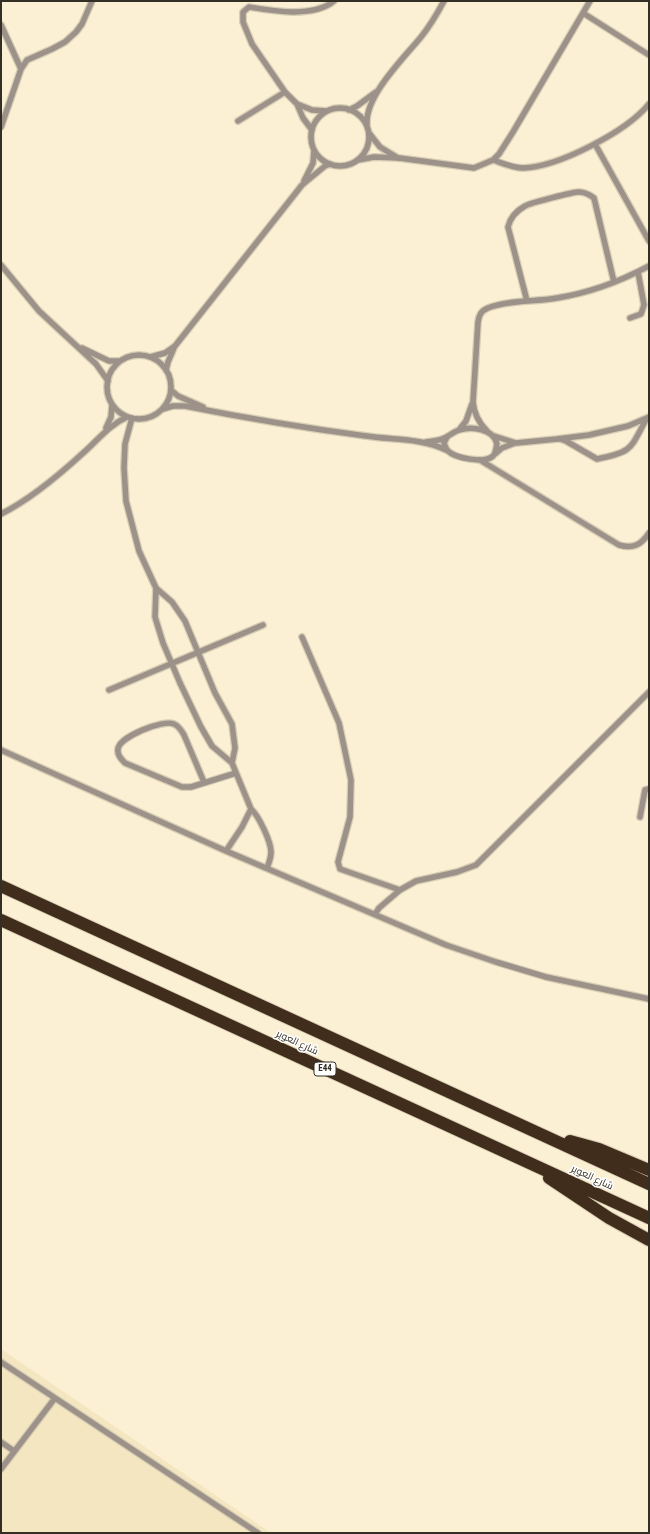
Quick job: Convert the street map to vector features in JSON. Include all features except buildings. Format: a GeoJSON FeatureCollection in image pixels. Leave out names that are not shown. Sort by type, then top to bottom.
{"type":"FeatureCollection","features":[{"type":"Feature","properties":{"kind":"highway","name":"شارع العوير"},"geometry":{"type":"LineString","coordinates":[[1,886],[649,1184]]}},
{"type":"Feature","properties":{"kind":"highway","name":"شارع العوير"},"geometry":{"type":"LineString","coordinates":[[1,920],[649,1218]]}},
{"type":"Feature","properties":{"kind":"highway"},"geometry":{"type":"LineString","coordinates":[[543,1136],[599,1149],[649,1170]]}},
{"type":"Feature","properties":{"kind":"highway"},"geometry":{"type":"LineString","coordinates":[[521,1159],[609,1218],[649,1240]]}},
{"type":"Feature","properties":{"kind":"lane"},"geometry":{"type":"LineString","coordinates":[[1,127],[21,69],[27,60],[52,50],[65,42],[82,24],[92,1]]}},
{"type":"Feature","properties":{"kind":"lane"},"geometry":{"type":"LineString","coordinates":[[312,130],[303,118],[297,104],[285,92],[263,62],[248,35],[243,22],[243,12],[249,7],[303,12],[312,11],[322,8],[334,1]]}},
{"type":"Feature","properties":{"kind":"lane"},"geometry":{"type":"LineString","coordinates":[[358,160],[364,153],[368,144],[367,114],[372,100],[379,89],[422,36],[444,1]]}},
{"type":"Feature","properties":{"kind":"lane"},"geometry":{"type":"LineString","coordinates":[[367,126],[362,118],[354,112],[336,108],[327,111],[319,117],[312,130],[311,143],[314,150],[322,160],[330,164],[340,166],[349,165],[358,160],[374,157],[399,158],[474,168],[493,160],[499,154],[513,132],[590,1]]}},
{"type":"Feature","properties":{"kind":"lane"},"geometry":{"type":"LineString","coordinates":[[583,13],[649,56]]}},
{"type":"Feature","properties":{"kind":"lane"},"geometry":{"type":"LineString","coordinates":[[1,25],[21,69]]}},
{"type":"Feature","properties":{"kind":"lane"},"geometry":{"type":"LineString","coordinates":[[349,110],[358,106],[379,89]]}},
{"type":"Feature","properties":{"kind":"lane"},"geometry":{"type":"LineString","coordinates":[[238,121],[285,92]]}},
{"type":"Feature","properties":{"kind":"lane"},"geometry":{"type":"LineString","coordinates":[[297,104],[312,110],[327,111]]}},
{"type":"Feature","properties":{"kind":"lane"},"geometry":{"type":"LineString","coordinates":[[493,160],[522,168],[553,162],[595,144],[619,130],[649,104]]}},
{"type":"Feature","properties":{"kind":"lane"},"geometry":{"type":"LineString","coordinates":[[368,133],[380,147],[399,158]]}},
{"type":"Feature","properties":{"kind":"lane"},"geometry":{"type":"LineString","coordinates":[[595,144],[649,241]]}},
{"type":"Feature","properties":{"kind":"lane"},"geometry":{"type":"LineString","coordinates":[[302,185],[313,162],[314,150]]}},
{"type":"Feature","properties":{"kind":"lane"},"geometry":{"type":"LineString","coordinates":[[166,370],[175,346],[302,185],[325,166],[330,164]]}},
{"type":"Feature","properties":{"kind":"lane"},"geometry":{"type":"LineString","coordinates":[[527,301],[508,227],[509,222],[518,210],[526,205],[578,192],[588,194],[594,198],[614,282]]}},
{"type":"Feature","properties":{"kind":"lane"},"geometry":{"type":"LineString","coordinates":[[1,265],[39,311],[96,364],[108,381]]}},
{"type":"Feature","properties":{"kind":"lane"},"geometry":{"type":"LineString","coordinates":[[516,443],[494,436],[487,431],[478,421],[474,410],[473,402],[479,316],[482,311],[502,304],[565,297],[614,282],[649,266]]}},
{"type":"Feature","properties":{"kind":"lane"},"geometry":{"type":"LineString","coordinates":[[630,318],[641,314],[644,305],[638,272]]}},
{"type":"Feature","properties":{"kind":"lane"},"geometry":{"type":"LineString","coordinates":[[74,342],[103,359],[115,362],[120,361]]}},
{"type":"Feature","properties":{"kind":"lane"},"geometry":{"type":"LineString","coordinates":[[150,357],[161,355],[175,346]]}},
{"type":"Feature","properties":{"kind":"lane"},"geometry":{"type":"LineString","coordinates":[[140,355],[150,357],[159,362],[166,370],[170,380],[171,390],[169,400],[163,409],[154,416],[144,419],[129,417],[115,408],[109,399],[107,389],[112,368],[120,361],[130,356],[140,355]]}},
{"type":"Feature","properties":{"kind":"lane"},"geometry":{"type":"LineString","coordinates":[[171,390],[178,396],[220,414]]}},
{"type":"Feature","properties":{"kind":"lane"},"geometry":{"type":"LineString","coordinates":[[459,430],[466,421],[473,402]]}},
{"type":"Feature","properties":{"kind":"lane"},"geometry":{"type":"LineString","coordinates":[[96,442],[109,422],[112,403]]}},
{"type":"Feature","properties":{"kind":"lane"},"geometry":{"type":"LineString","coordinates":[[163,409],[178,406],[267,422],[371,437],[424,442],[446,450],[459,457],[480,460],[488,459],[502,448],[516,443],[589,435],[628,426],[648,417]]}},
{"type":"Feature","properties":{"kind":"lane"},"geometry":{"type":"LineString","coordinates":[[1,514],[50,482],[96,442],[112,425],[129,417]]}},
{"type":"Feature","properties":{"kind":"lane"},"geometry":{"type":"LineString","coordinates":[[129,417],[125,444],[126,501],[139,551],[156,588],[172,602],[185,621],[214,692],[232,724],[235,748],[232,763]]}},
{"type":"Feature","properties":{"kind":"lane"},"geometry":{"type":"LineString","coordinates":[[557,439],[566,441],[597,460],[614,456],[625,452],[631,446],[648,417]]}},
{"type":"Feature","properties":{"kind":"lane"},"geometry":{"type":"LineString","coordinates":[[424,442],[447,437],[465,428],[487,431]]}},
{"type":"Feature","properties":{"kind":"lane"},"geometry":{"type":"LineString","coordinates":[[493,456],[497,444],[494,436]]}},
{"type":"Feature","properties":{"kind":"lane"},"geometry":{"type":"LineString","coordinates":[[446,450],[444,443],[447,437]]}},
{"type":"Feature","properties":{"kind":"lane"},"geometry":{"type":"LineString","coordinates":[[480,460],[619,546],[627,548],[635,547],[644,541],[649,533]]}},
{"type":"Feature","properties":{"kind":"lane"},"geometry":{"type":"LineString","coordinates":[[156,588],[155,617],[163,643],[201,727],[212,746],[232,763],[251,809],[256,814],[271,851],[267,868]]}},
{"type":"Feature","properties":{"kind":"lane"},"geometry":{"type":"LineString","coordinates":[[109,690],[263,625]]}},
{"type":"Feature","properties":{"kind":"lane"},"geometry":{"type":"LineString","coordinates":[[302,637],[339,723],[351,780],[350,817],[338,862],[340,870],[400,890]]}},
{"type":"Feature","properties":{"kind":"lane"},"geometry":{"type":"LineString","coordinates":[[375,914],[379,908],[400,890],[416,881],[457,872],[476,865],[649,692]]}},
{"type":"Feature","properties":{"kind":"lane"},"geometry":{"type":"LineString","coordinates":[[204,782],[184,735],[180,728],[173,723],[164,722],[126,738],[120,743],[118,750],[119,756],[125,763],[182,787],[191,787],[236,773]]}},
{"type":"Feature","properties":{"kind":"lane"},"geometry":{"type":"LineString","coordinates":[[1,750],[226,851],[446,945],[546,977],[649,999]]}},
{"type":"Feature","properties":{"kind":"lane"},"geometry":{"type":"LineString","coordinates":[[640,817],[645,790],[649,789]]}},
{"type":"Feature","properties":{"kind":"lane"},"geometry":{"type":"LineString","coordinates":[[226,851],[242,827],[251,809]]}},
{"type":"Feature","properties":{"kind":"lane"},"geometry":{"type":"LineString","coordinates":[[1,1362],[258,1533]]}},
{"type":"Feature","properties":{"kind":"lane"},"geometry":{"type":"LineString","coordinates":[[1,1469],[55,1398]]}},
{"type":"Feature","properties":{"kind":"lane"},"geometry":{"type":"LineString","coordinates":[[1,1442],[14,1451]]}},
{"type":"Feature","properties":{"kind":"shaded area"},"geometry":{"type":"Polygon","coordinates":[[[1,1349],[271,1533],[1,1533],[1,1349]]]}}]}
